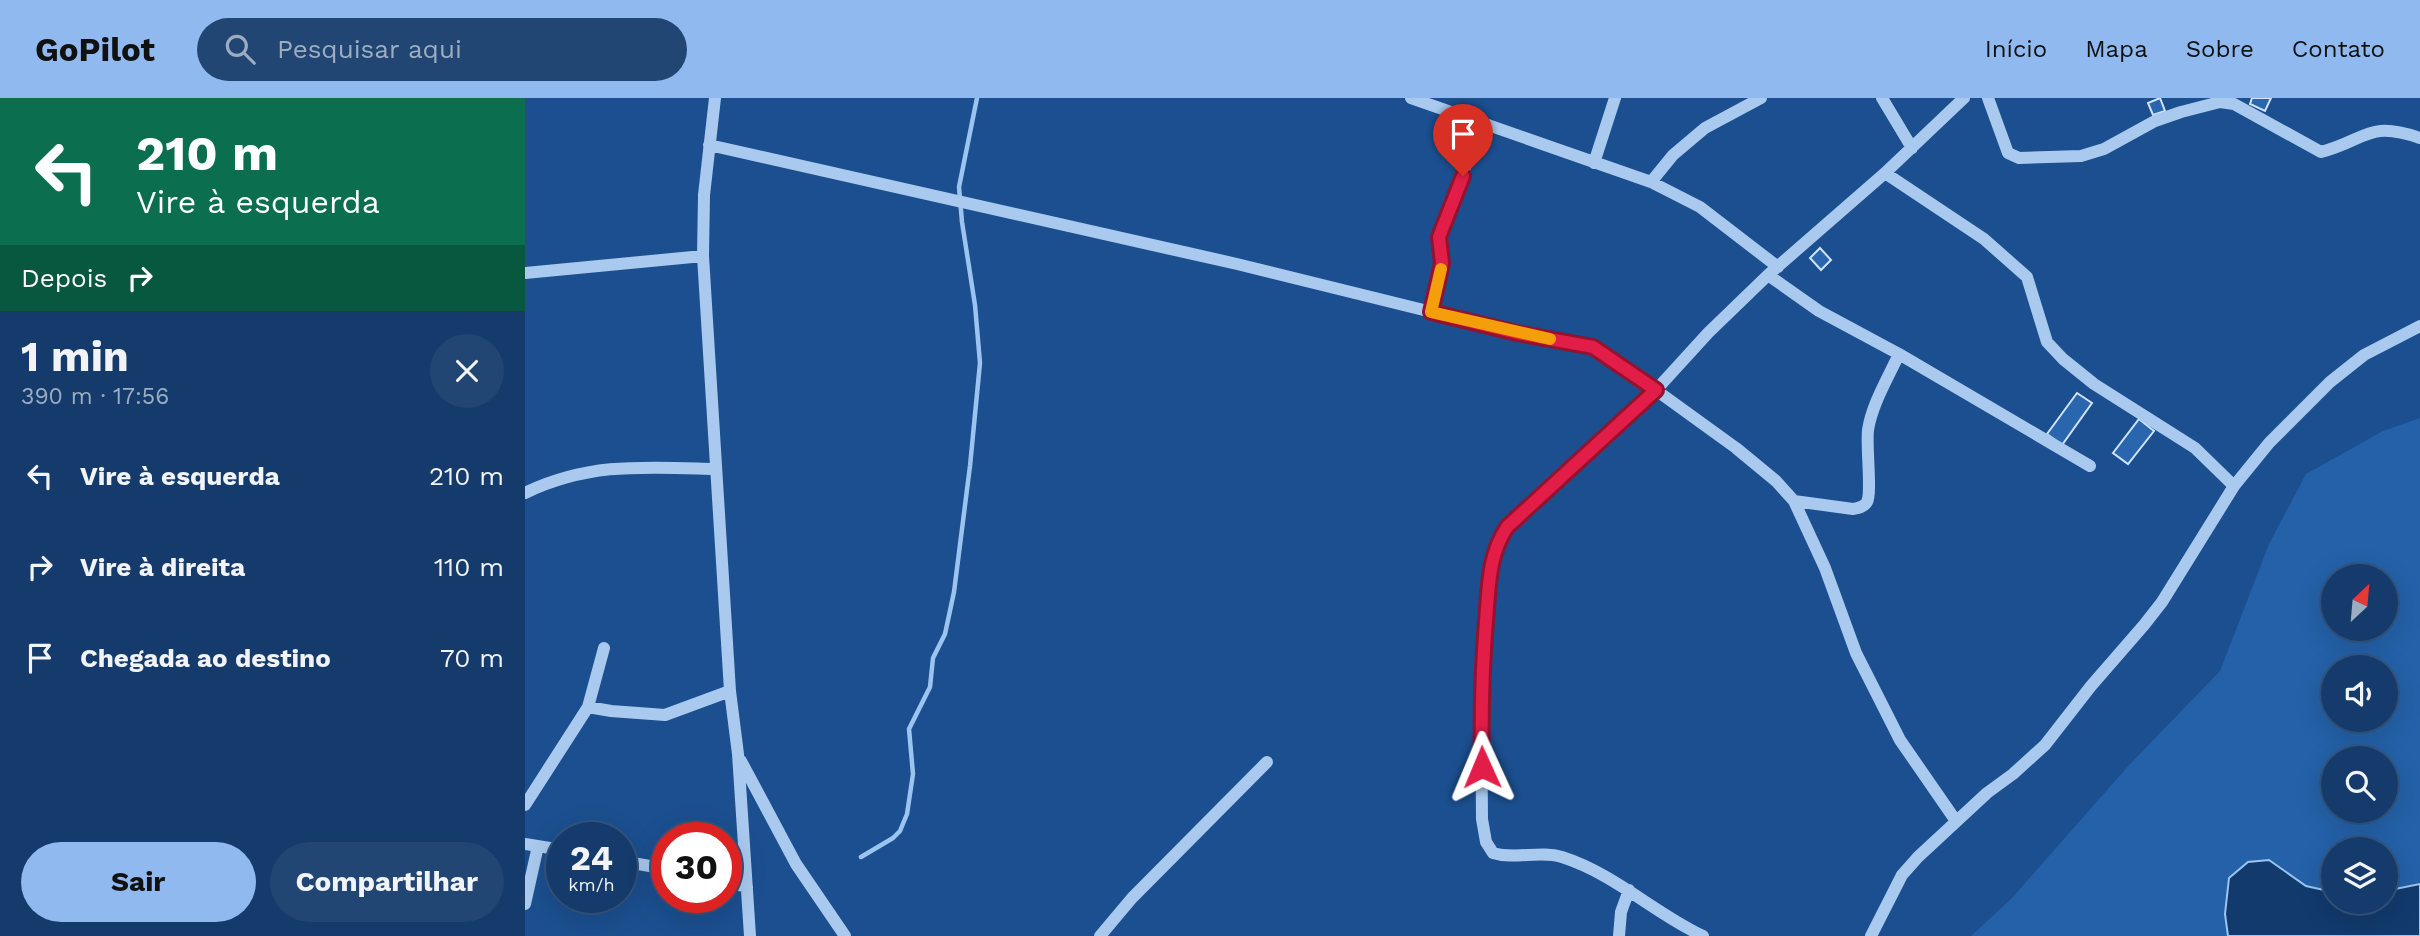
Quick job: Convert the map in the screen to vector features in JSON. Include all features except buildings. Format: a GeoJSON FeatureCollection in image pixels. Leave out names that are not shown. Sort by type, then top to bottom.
{"type":"FeatureCollection","features":[{"type":"Feature","properties":{"kind":"street"},"geometry":{"type":"LineString","coordinates":[[715,98],[704,195],[703,256],[730,691],[738,754],[750,936]]}},
{"type":"Feature","properties":{"kind":"street"},"geometry":{"type":"LineString","coordinates":[[1411,98],[1651,182],[1700,208],[1819,311],[1899,354],[2089,466]]}},
{"type":"Feature","properties":{"kind":"street"},"geometry":{"type":"LineString","coordinates":[[1594,163],[1615,98]]}},
{"type":"Feature","properties":{"kind":"street"},"geometry":{"type":"LineString","coordinates":[[1651,182],[1673,155],[1705,128],[1761,98]]}},
{"type":"Feature","properties":{"kind":"street"},"geometry":{"type":"LineString","coordinates":[[1882,98],[1912,148]]}},
{"type":"Feature","properties":{"kind":"street"},"geometry":{"type":"LineString","coordinates":[[1703,936],[1686,928],[1612,879],[1561,857],[1504,856],[1493,853],[1486,842],[1482,819],[1481,688],[1491,562],[1498,540],[1507,527],[1656,390],[1708,332],[1964,98]]}},
{"type":"Feature","properties":{"kind":"street"},"geometry":{"type":"LineString","coordinates":[[1988,98],[2008,153],[2019,158],[2089,154],[2155,121],[2220,102],[2234,104],[2321,152],[2376,130],[2399,131],[2420,138]]}},
{"type":"Feature","properties":{"kind":"street"},"geometry":{"type":"LineString","coordinates":[[1431,312],[1442,263],[1439,237],[1481,124]]}},
{"type":"Feature","properties":{"kind":"street"},"geometry":{"type":"LineString","coordinates":[[709,145],[1237,264],[1517,333],[1593,347],[1736,448],[1776,481],[1794,501],[1825,568],[1856,653],[1889,719],[1900,740],[1957,821]]}},
{"type":"Feature","properties":{"kind":"street"},"geometry":{"type":"LineString","coordinates":[[1885,173],[1984,239],[2021,270],[2031,287],[2047,342],[2063,359],[2094,384],[2195,448],[2234,486]]}},
{"type":"Feature","properties":{"kind":"street"},"geometry":{"type":"LineString","coordinates":[[525,273],[703,256]]}},
{"type":"Feature","properties":{"kind":"street"},"geometry":{"type":"LineString","coordinates":[[1871,936],[1902,875],[1987,793],[2014,774],[2057,732],[2091,686],[2162,602],[2234,486],[2269,443],[2330,382],[2364,355],[2420,326]]}},
{"type":"Feature","properties":{"kind":"street"},"geometry":{"type":"LineString","coordinates":[[1794,501],[1853,509],[1863,507],[1867,503],[1870,492],[1867,461],[1871,416],[1899,354]]}},
{"type":"Feature","properties":{"kind":"street"},"geometry":{"type":"LineString","coordinates":[[525,493],[546,483],[582,472],[613,468],[715,469]]}},
{"type":"Feature","properties":{"kind":"street"},"geometry":{"type":"LineString","coordinates":[[525,805],[588,707],[604,648]]}},
{"type":"Feature","properties":{"kind":"street"},"geometry":{"type":"LineString","coordinates":[[588,707],[666,715],[730,691]]}},
{"type":"Feature","properties":{"kind":"street"},"geometry":{"type":"LineString","coordinates":[[738,754],[796,864],[845,936]]}},
{"type":"Feature","properties":{"kind":"street"},"geometry":{"type":"LineString","coordinates":[[1100,936],[1132,898],[1267,762]]}},
{"type":"Feature","properties":{"kind":"street"},"geometry":{"type":"LineString","coordinates":[[525,904],[532,845]]}},
{"type":"Feature","properties":{"kind":"street"},"geometry":{"type":"LineString","coordinates":[[742,886],[747,887]]}},
{"type":"Feature","properties":{"kind":"street"},"geometry":{"type":"LineString","coordinates":[[1619,936],[1621,912],[1629,890]]}},
{"type":"Feature","properties":{"kind":"shaded area"},"geometry":{"type":"Polygon","coordinates":[[[2420,418],[2420,884],[2398,888],[2398,837],[2321,837],[2321,889],[2306,886],[2269,860],[2225,914],[2228,936],[1971,936],[2011,899],[2130,764],[2220,671],[2269,544],[2306,474],[2383,431],[2420,418]]]}},
{"type":"Feature","properties":{"kind":"shaded area"},"geometry":{"type":"Polygon","coordinates":[[[2269,860],[2306,886],[2321,889],[2321,914],[2398,914],[2398,888],[2420,884],[2420,936],[2228,936],[2225,914],[2229,878],[2248,862],[2269,860]]]}},
{"type":"Feature","properties":{"kind":"waterway"},"geometry":{"type":"LineString","coordinates":[[861,857],[893,838],[900,831],[907,814],[913,774],[909,729],[930,687],[933,658],[945,634],[954,592],[980,363],[959,187],[977,98]]}},
{"type":"Feature","properties":{"kind":"slow traffic"},"geometry":{"type":"LineString","coordinates":[[1441,269],[1431,312],[1550,339]]}},
{"type":"Feature","properties":{"kind":"route"},"geometry":{"type":"LineString","coordinates":[[1463,176],[1439,237],[1442,263],[1431,312],[1517,333],[1593,347],[1656,390],[1507,527],[1498,540],[1491,562],[1481,688],[1482,767]]}}]}
